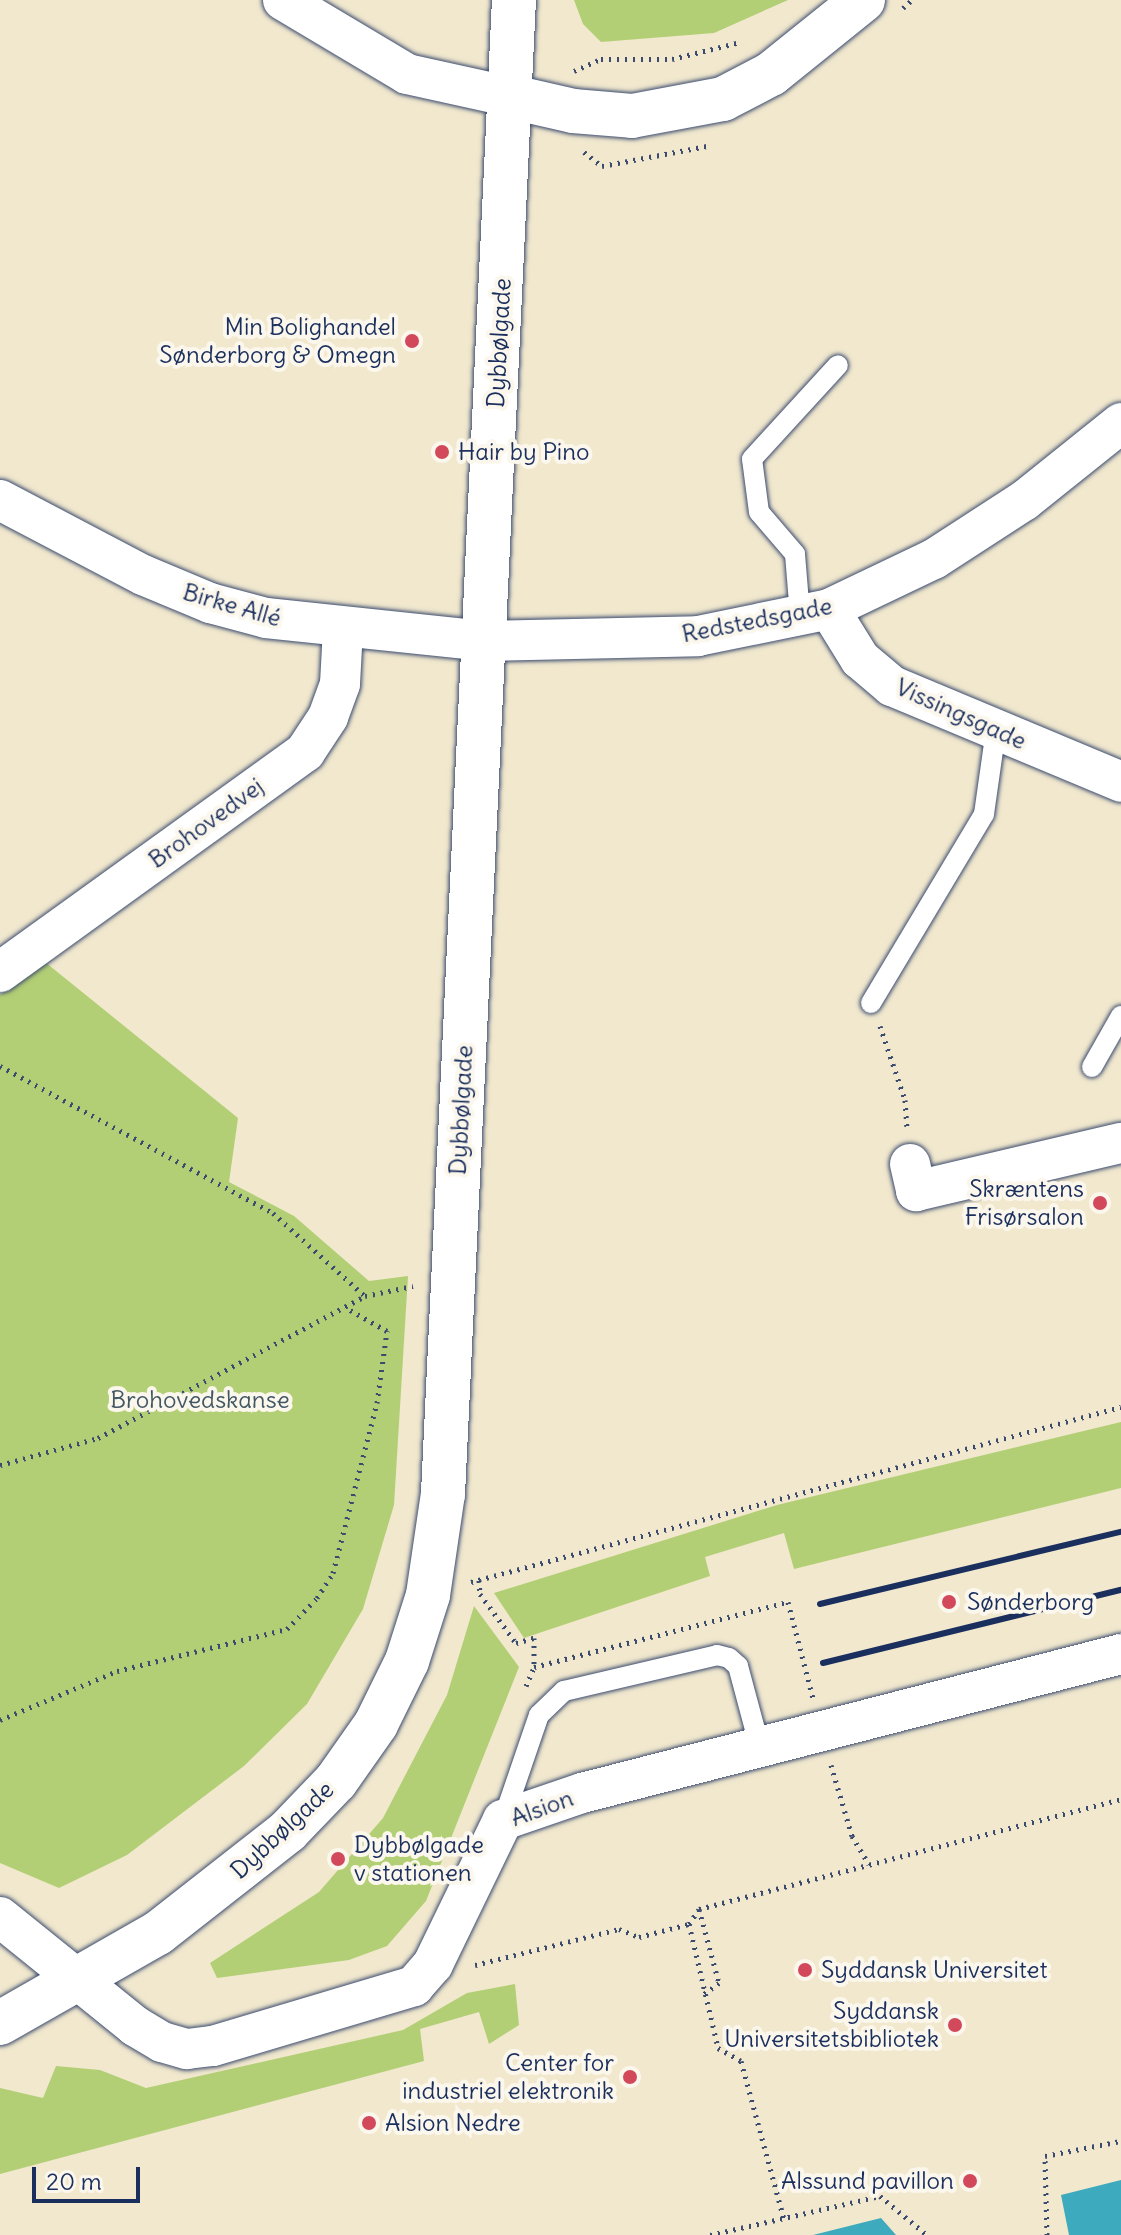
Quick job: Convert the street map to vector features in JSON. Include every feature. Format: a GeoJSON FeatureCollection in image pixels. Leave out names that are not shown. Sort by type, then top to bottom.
{"type":"FeatureCollection","features":[{"type":"Feature","properties":{"kind":"street"},"geometry":{"type":"LineString","coordinates":[[283,0],[407,74],[573,111],[632,116],[723,99],[771,74],[863,0]]}},
{"type":"Feature","properties":{"kind":"street","name":"Dybbølgade"},"geometry":{"type":"LineString","coordinates":[[0,2023],[158,1933],[230,1880],[288,1831],[336,1781],[376,1724],[407,1661],[428,1595],[443,1494],[512,97],[514,0]]}},
{"type":"Feature","properties":{"kind":"street","name":"Redstedsgade"},"geometry":{"type":"LineString","coordinates":[[484,641],[698,636],[814,612],[934,559],[1025,500],[1121,423]]}},
{"type":"Feature","properties":{"kind":"street","name":"Birke Allé"},"geometry":{"type":"LineString","coordinates":[[0,500],[143,575],[210,603],[266,618],[343,629],[484,641]]}},
{"type":"Feature","properties":{"kind":"street","name":"Vissingsgade"},"geometry":{"type":"LineString","coordinates":[[814,612],[860,659],[892,686],[1121,782]]}},
{"type":"Feature","properties":{"kind":"street","name":"Brohovedvej"},"geometry":{"type":"LineString","coordinates":[[0,972],[305,752],[328,717],[340,684],[343,629]]}},
{"type":"Feature","properties":{"kind":"street"},"geometry":{"type":"LineString","coordinates":[[910,1164],[916,1191],[1121,1143]]}},
{"type":"Feature","properties":{"kind":"street","name":"Alsion"},"geometry":{"type":"LineString","coordinates":[[0,1917],[79,1976],[135,2026],[187,2049],[396,1995],[414,1986],[433,1964],[490,1837],[503,1820],[582,1793],[1121,1654]]}},
{"type":"Feature","properties":{"kind":"lane"},"geometry":{"type":"LineString","coordinates":[[814,612],[795,554],[759,512],[752,459],[838,365]]}},
{"type":"Feature","properties":{"kind":"lane"},"geometry":{"type":"LineString","coordinates":[[871,1003],[984,814],[996,730]]}},
{"type":"Feature","properties":{"kind":"lane"},"geometry":{"type":"LineString","coordinates":[[1092,1067],[1121,1016]]}},
{"type":"Feature","properties":{"kind":"lane"},"geometry":{"type":"LineString","coordinates":[[503,1820],[539,1715],[564,1691],[717,1655],[729,1658],[738,1666],[760,1748]]}},
{"type":"Feature","properties":{"kind":"path"},"geometry":{"type":"LineString","coordinates":[[512,97],[601,59],[672,59],[749,38]]}},
{"type":"Feature","properties":{"kind":"path"},"geometry":{"type":"LineString","coordinates":[[871,1003],[905,1100],[910,1164]]}},
{"type":"Feature","properties":{"kind":"path"},"geometry":{"type":"LineString","coordinates":[[0,1066],[273,1213],[365,1296]]}},
{"type":"Feature","properties":{"kind":"path"},"geometry":{"type":"LineString","coordinates":[[0,1465],[98,1438],[365,1296],[453,1282]]}},
{"type":"Feature","properties":{"kind":"path"},"geometry":{"type":"LineString","coordinates":[[0,1720],[117,1671],[287,1629],[317,1598],[333,1573],[377,1403],[387,1331],[345,1307]]}},
{"type":"Feature","properties":{"kind":"path"},"geometry":{"type":"LineString","coordinates":[[428,1595],[1121,1407]]}},
{"type":"Feature","properties":{"kind":"path"},"geometry":{"type":"LineString","coordinates":[[479,1580],[480,1594],[516,1643],[534,1638],[534,1667],[522,1695]]}},
{"type":"Feature","properties":{"kind":"path"},"geometry":{"type":"LineString","coordinates":[[534,1667],[788,1602],[821,1732],[852,1836],[869,1864]]}},
{"type":"Feature","properties":{"kind":"path"},"geometry":{"type":"LineString","coordinates":[[433,1964],[475,1965],[619,1929],[639,1937],[689,1924],[699,1909],[1121,1799]]}},
{"type":"Feature","properties":{"kind":"path"},"geometry":{"type":"LineString","coordinates":[[699,1909],[719,1983],[704,1994]]}},
{"type":"Feature","properties":{"kind":"path"},"geometry":{"type":"LineString","coordinates":[[689,1924],[718,2048],[741,2061],[784,2219]]}},
{"type":"Feature","properties":{"kind":"path"},"geometry":{"type":"LineString","coordinates":[[1047,2235],[1045,2156],[1121,2141]]}},
{"type":"Feature","properties":{"kind":"path"},"geometry":{"type":"LineString","coordinates":[[710,2235],[880,2196],[927,2235]]}},
{"type":"Feature","properties":{"kind":"green space"},"geometry":{"type":"Polygon","coordinates":[[[574,0],[788,0],[714,33],[601,42],[583,24],[574,0]]]}},
{"type":"Feature","properties":{"kind":"green space","name":"Brohovedskanse"},"geometry":{"type":"Polygon","coordinates":[[[45,962],[238,1118],[229,1182],[294,1216],[369,1281],[408,1276],[394,1505],[363,1609],[307,1704],[244,1766],[127,1855],[59,1888],[0,1863],[0,995],[45,962]]]}},
{"type":"Feature","properties":{"kind":"green space"},"geometry":{"type":"Polygon","coordinates":[[[1121,1422],[1121,1488],[794,1569],[784,1533],[705,1557],[710,1576],[524,1638],[494,1593],[777,1505],[1121,1422]]]}},
{"type":"Feature","properties":{"kind":"green space"},"geometry":{"type":"Polygon","coordinates":[[[474,1606],[519,1667],[426,1901],[387,1946],[349,1960],[217,1978],[210,1963],[319,1892],[383,1818],[447,1695],[474,1606]]]}},
{"type":"Feature","properties":{"kind":"green space"},"geometry":{"type":"Polygon","coordinates":[[[515,1984],[519,2025],[489,2044],[479,2012],[420,2029],[424,2061],[0,2174],[0,2088],[43,2098],[56,2066],[100,2070],[146,2088],[403,2030],[467,1993],[515,1984]]]}},
{"type":"Feature","properties":{"kind":"water"},"geometry":{"type":"Polygon","coordinates":[[[1121,2180],[1121,2235],[1069,2235],[1061,2195],[1121,2180]]]}},
{"type":"Feature","properties":{"kind":"water"},"geometry":{"type":"Polygon","coordinates":[[[881,2218],[896,2235],[813,2235],[881,2218]]]}},
{"type":"Feature","properties":{"kind":"railway"},"geometry":{"type":"LineString","coordinates":[[820,1604],[1121,1532]]}},
{"type":"Feature","properties":{"kind":"railway"},"geometry":{"type":"LineString","coordinates":[[823,1663],[1121,1590]]}},
{"type":"Feature","properties":{"kind":"place","name":"Min Bolighandel Sønderborg & Omegn"},"geometry":{"type":"Point","coordinates":[412,341]}},
{"type":"Feature","properties":{"kind":"place","name":"Hair by Pino"},"geometry":{"type":"Point","coordinates":[442,452]}},
{"type":"Feature","properties":{"kind":"place","name":"Skræntens Frisørsalon"},"geometry":{"type":"Point","coordinates":[1100,1203]}},
{"type":"Feature","properties":{"kind":"place","name":"Sønderborg"},"geometry":{"type":"Point","coordinates":[949,1602]}},
{"type":"Feature","properties":{"kind":"place","name":"Dybbølgade v stationen"},"geometry":{"type":"Point","coordinates":[338,1859]}},
{"type":"Feature","properties":{"kind":"place","name":"Syddansk Universitet"},"geometry":{"type":"Point","coordinates":[805,1970]}},
{"type":"Feature","properties":{"kind":"place","name":"Syddansk Universitetsbibliotek"},"geometry":{"type":"Point","coordinates":[955,2025]}},
{"type":"Feature","properties":{"kind":"place","name":"Center for industriel elektronik"},"geometry":{"type":"Point","coordinates":[630,2077]}},
{"type":"Feature","properties":{"kind":"place","name":"Alsion Nedre"},"geometry":{"type":"Point","coordinates":[369,2123]}},
{"type":"Feature","properties":{"kind":"place","name":"Alssund pavillon"},"geometry":{"type":"Point","coordinates":[970,2181]}}]}
